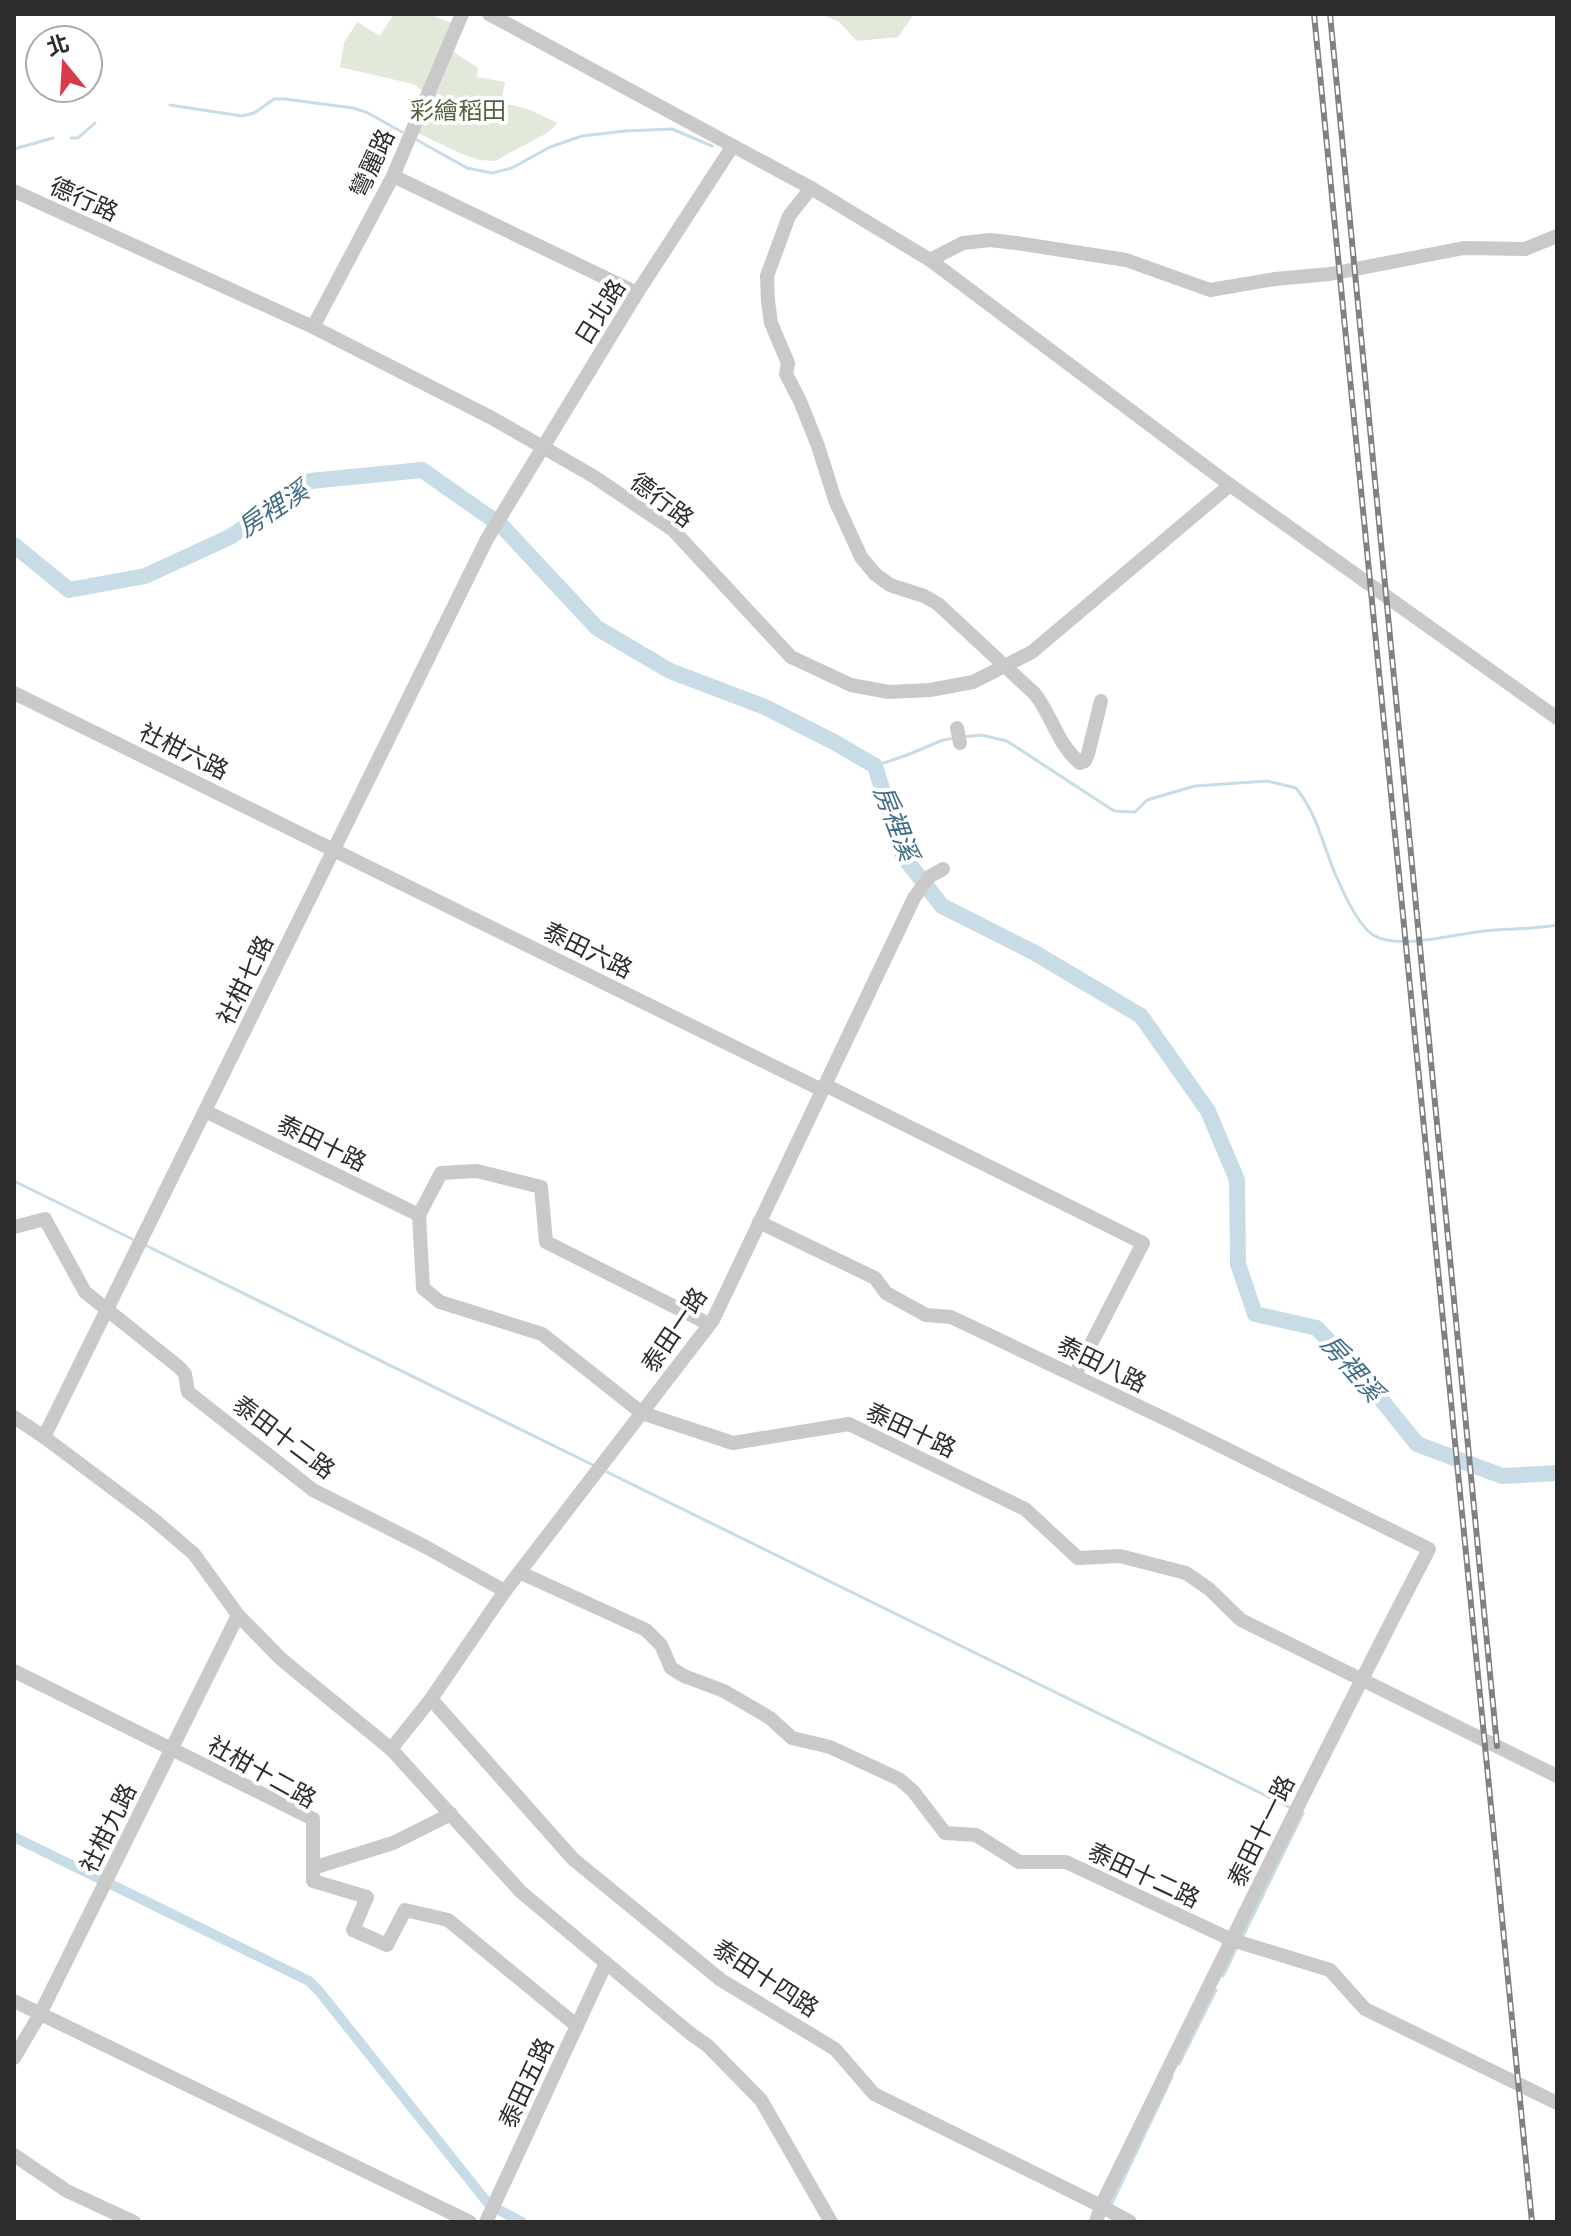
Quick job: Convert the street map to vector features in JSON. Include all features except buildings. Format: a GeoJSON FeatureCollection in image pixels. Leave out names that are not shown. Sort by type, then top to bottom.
{"type":"FeatureCollection","features":[{"type":"Feature","properties":{"kind":"street","name":"彎麗路"},"geometry":{"type":"LineString","coordinates":[[313,327],[393,176],[462,14]]}},
{"type":"Feature","properties":{"kind":"street"},"geometry":{"type":"LineString","coordinates":[[489,14],[811,188],[930,260],[1230,485],[1557,718]]}},
{"type":"Feature","properties":{"kind":"street","name":"日北路"},"geometry":{"type":"LineString","coordinates":[[485,543],[637,293],[732,147]]}},
{"type":"Feature","properties":{"kind":"street"},"geometry":{"type":"LineString","coordinates":[[393,176],[637,293]]}},
{"type":"Feature","properties":{"kind":"street"},"geometry":{"type":"LineString","coordinates":[[811,188],[789,216],[767,276],[768,301],[771,323],[788,363],[786,374],[814,435],[835,500],[861,557],[875,574],[890,585],[938,604],[1006,666],[1035,694],[1062,744],[1080,763],[1085,761],[1088,754],[1101,701]]}},
{"type":"Feature","properties":{"kind":"street","name":"德行路"},"geometry":{"type":"LineString","coordinates":[[14,191],[313,327],[492,418],[593,476],[673,530],[791,657],[851,685],[889,692],[930,690],[973,682],[1006,666],[1032,652],[1230,485]]}},
{"type":"Feature","properties":{"kind":"street"},"geometry":{"type":"LineString","coordinates":[[930,260],[963,243],[1003,241],[1084,251],[1126,260],[1210,290],[1330,274],[1464,248],[1525,249],[1557,236]]}},
{"type":"Feature","properties":{"kind":"street","name":"社柑七路"},"geometry":{"type":"LineString","coordinates":[[44,1437],[485,543]]}},
{"type":"Feature","properties":{"kind":"street","name":"社柑六路"},"geometry":{"type":"LineString","coordinates":[[14,693],[334,849]]}},
{"type":"Feature","properties":{"kind":"street","name":"泰田六路"},"geometry":{"type":"LineString","coordinates":[[334,849],[1143,1243],[1075,1375]]}},
{"type":"Feature","properties":{"kind":"street","name":"泰田一路"},"geometry":{"type":"LineString","coordinates":[[391,1749],[431,1699],[505,1591],[709,1324],[918,891],[929,877],[943,869]]}},
{"type":"Feature","properties":{"kind":"street","name":"泰田十路"},"geometry":{"type":"LineString","coordinates":[[205,1111],[419,1215],[423,1288],[440,1302],[542,1334],[642,1413],[733,1443],[849,1424],[1025,1509],[1078,1558],[1120,1556],[1186,1573],[1209,1589],[1241,1620],[1557,1776]]}},
{"type":"Feature","properties":{"kind":"street"},"geometry":{"type":"LineString","coordinates":[[419,1215],[441,1173],[477,1171],[541,1187],[546,1242],[709,1324]]}},
{"type":"Feature","properties":{"kind":"street","name":"泰田十二路"},"geometry":{"type":"LineString","coordinates":[[14,1227],[45,1219],[85,1292],[180,1368],[185,1374],[188,1392],[313,1490],[505,1591]]}},
{"type":"Feature","properties":{"kind":"street","name":"泰田八路"},"geometry":{"type":"LineString","coordinates":[[759,1222],[875,1278],[886,1293],[926,1315],[951,1317],[1429,1549]]}},
{"type":"Feature","properties":{"kind":"street"},"geometry":{"type":"LineString","coordinates":[[14,1417],[152,1518],[194,1554],[238,1615],[281,1659],[391,1749],[521,1892],[708,2046],[761,2100],[831,2222]]}},
{"type":"Feature","properties":{"kind":"street","name":"泰田十一路"},"geometry":{"type":"LineString","coordinates":[[1096,2222],[1101,2206],[1361,1679],[1429,1549]]}},
{"type":"Feature","properties":{"kind":"street","name":"泰田十二路"},"geometry":{"type":"LineString","coordinates":[[521,1573],[646,1630],[661,1645],[671,1668],[724,1691],[770,1718],[792,1738],[830,1747],[899,1779],[913,1791],[945,1833],[976,1835],[1019,1862],[1066,1862],[1232,1940],[1330,1970],[1365,2009],[1557,2103]]}},
{"type":"Feature","properties":{"kind":"street","name":"社柑九路"},"geometry":{"type":"LineString","coordinates":[[14,2058],[40,2014],[238,1615]]}},
{"type":"Feature","properties":{"kind":"street","name":"社柑十二路"},"geometry":{"type":"LineString","coordinates":[[14,1671],[313,1819],[313,1868]]}},
{"type":"Feature","properties":{"kind":"street","name":"泰田十四路"},"geometry":{"type":"LineString","coordinates":[[431,1699],[573,1859],[721,1980],[835,2049],[874,2094],[1130,2222]]}},
{"type":"Feature","properties":{"kind":"street"},"geometry":{"type":"LineString","coordinates":[[451,1814],[393,1843],[313,1868],[313,1881],[367,1897],[353,1930],[387,1945],[405,1910],[448,1920],[577,2026]]}},
{"type":"Feature","properties":{"kind":"street","name":"泰田五路"},"geometry":{"type":"LineString","coordinates":[[486,2222],[606,1963]]}},
{"type":"Feature","properties":{"kind":"street"},"geometry":{"type":"LineString","coordinates":[[14,2001],[470,2222]]}},
{"type":"Feature","properties":{"kind":"street"},"geometry":{"type":"LineString","coordinates":[[14,2155],[67,2191],[134,2222]]}},
{"type":"Feature","properties":{"kind":"green space","name":"彩繪稻田"},"geometry":{"type":"Polygon","coordinates":[[[394,14],[429,14],[456,25],[446,47],[478,68],[477,77],[505,82],[501,103],[528,109],[558,123],[547,133],[495,161],[464,155],[407,128],[424,91],[413,84],[340,67],[344,43],[357,22],[380,36],[394,14]]]}},
{"type":"Feature","properties":{"kind":"green space"},"geometry":{"type":"Polygon","coordinates":[[[820,14],[914,14],[898,37],[857,41],[839,22],[820,14]]]}},
{"type":"Feature","properties":{"kind":"waterway"},"geometry":{"type":"LineString","coordinates":[[170,105],[242,116],[254,113],[274,99],[285,99],[353,108],[402,132]]}},
{"type":"Feature","properties":{"kind":"waterway"},"geometry":{"type":"LineString","coordinates":[[71,138],[78,138],[95,123]]}},
{"type":"Feature","properties":{"kind":"waterway"},"geometry":{"type":"LineString","coordinates":[[417,140],[467,168],[492,173],[512,168],[550,147],[582,136],[672,129],[712,146]]}},
{"type":"Feature","properties":{"kind":"waterway"},"geometry":{"type":"LineString","coordinates":[[14,149],[53,138]]}},
{"type":"Feature","properties":{"kind":"waterway","name":"房裡溪"},"geometry":{"type":"LineString","coordinates":[[14,545],[69,590],[145,576],[230,537],[310,481],[422,470],[502,526],[597,628],[670,671],[765,707],[875,766],[903,856],[942,906],[1035,953],[1141,1016],[1208,1111],[1237,1180],[1238,1264],[1255,1314],[1317,1328],[1417,1444],[1502,1476],[1557,1473]]}},
{"type":"Feature","properties":{"kind":"waterway"},"geometry":{"type":"LineString","coordinates":[[963,737],[981,735],[1007,741],[1114,811],[1135,812],[1147,800],[1195,786],[1267,781],[1296,788],[1315,820],[1352,909],[1367,930],[1383,939],[1424,940],[1557,925]]}},
{"type":"Feature","properties":{"kind":"waterway"},"geometry":{"type":"LineString","coordinates":[[875,766],[955,738]]}},
{"type":"Feature","properties":{"kind":"waterway"},"geometry":{"type":"LineString","coordinates":[[14,1181],[132,1239]]}},
{"type":"Feature","properties":{"kind":"waterway"},"geometry":{"type":"LineString","coordinates":[[147,1246],[593,1465]]}},
{"type":"Feature","properties":{"kind":"waterway"},"geometry":{"type":"LineString","coordinates":[[607,1472],[1289,1807]]}},
{"type":"Feature","properties":{"kind":"waterway"},"geometry":{"type":"LineString","coordinates":[[1243,1936],[1303,1813]]}},
{"type":"Feature","properties":{"kind":"waterway"},"geometry":{"type":"LineString","coordinates":[[14,1837],[309,1981],[487,2202]]}},
{"type":"Feature","properties":{"kind":"waterway"},"geometry":{"type":"LineString","coordinates":[[1223,1976],[1236,1949]]}},
{"type":"Feature","properties":{"kind":"waterway"},"geometry":{"type":"LineString","coordinates":[[1179,2064],[1216,1990]]}},
{"type":"Feature","properties":{"kind":"waterway"},"geometry":{"type":"LineString","coordinates":[[1112,2203],[1172,2077]]}},
{"type":"Feature","properties":{"kind":"waterway"},"geometry":{"type":"LineString","coordinates":[[497,2209],[522,2222]]}},
{"type":"Feature","properties":{"kind":"railway"},"geometry":{"type":"LineString","coordinates":[[1314,14],[1532,2222]]}},
{"type":"Feature","properties":{"kind":"railway"},"geometry":{"type":"LineString","coordinates":[[1330,14],[1497,1746]]}}]}
